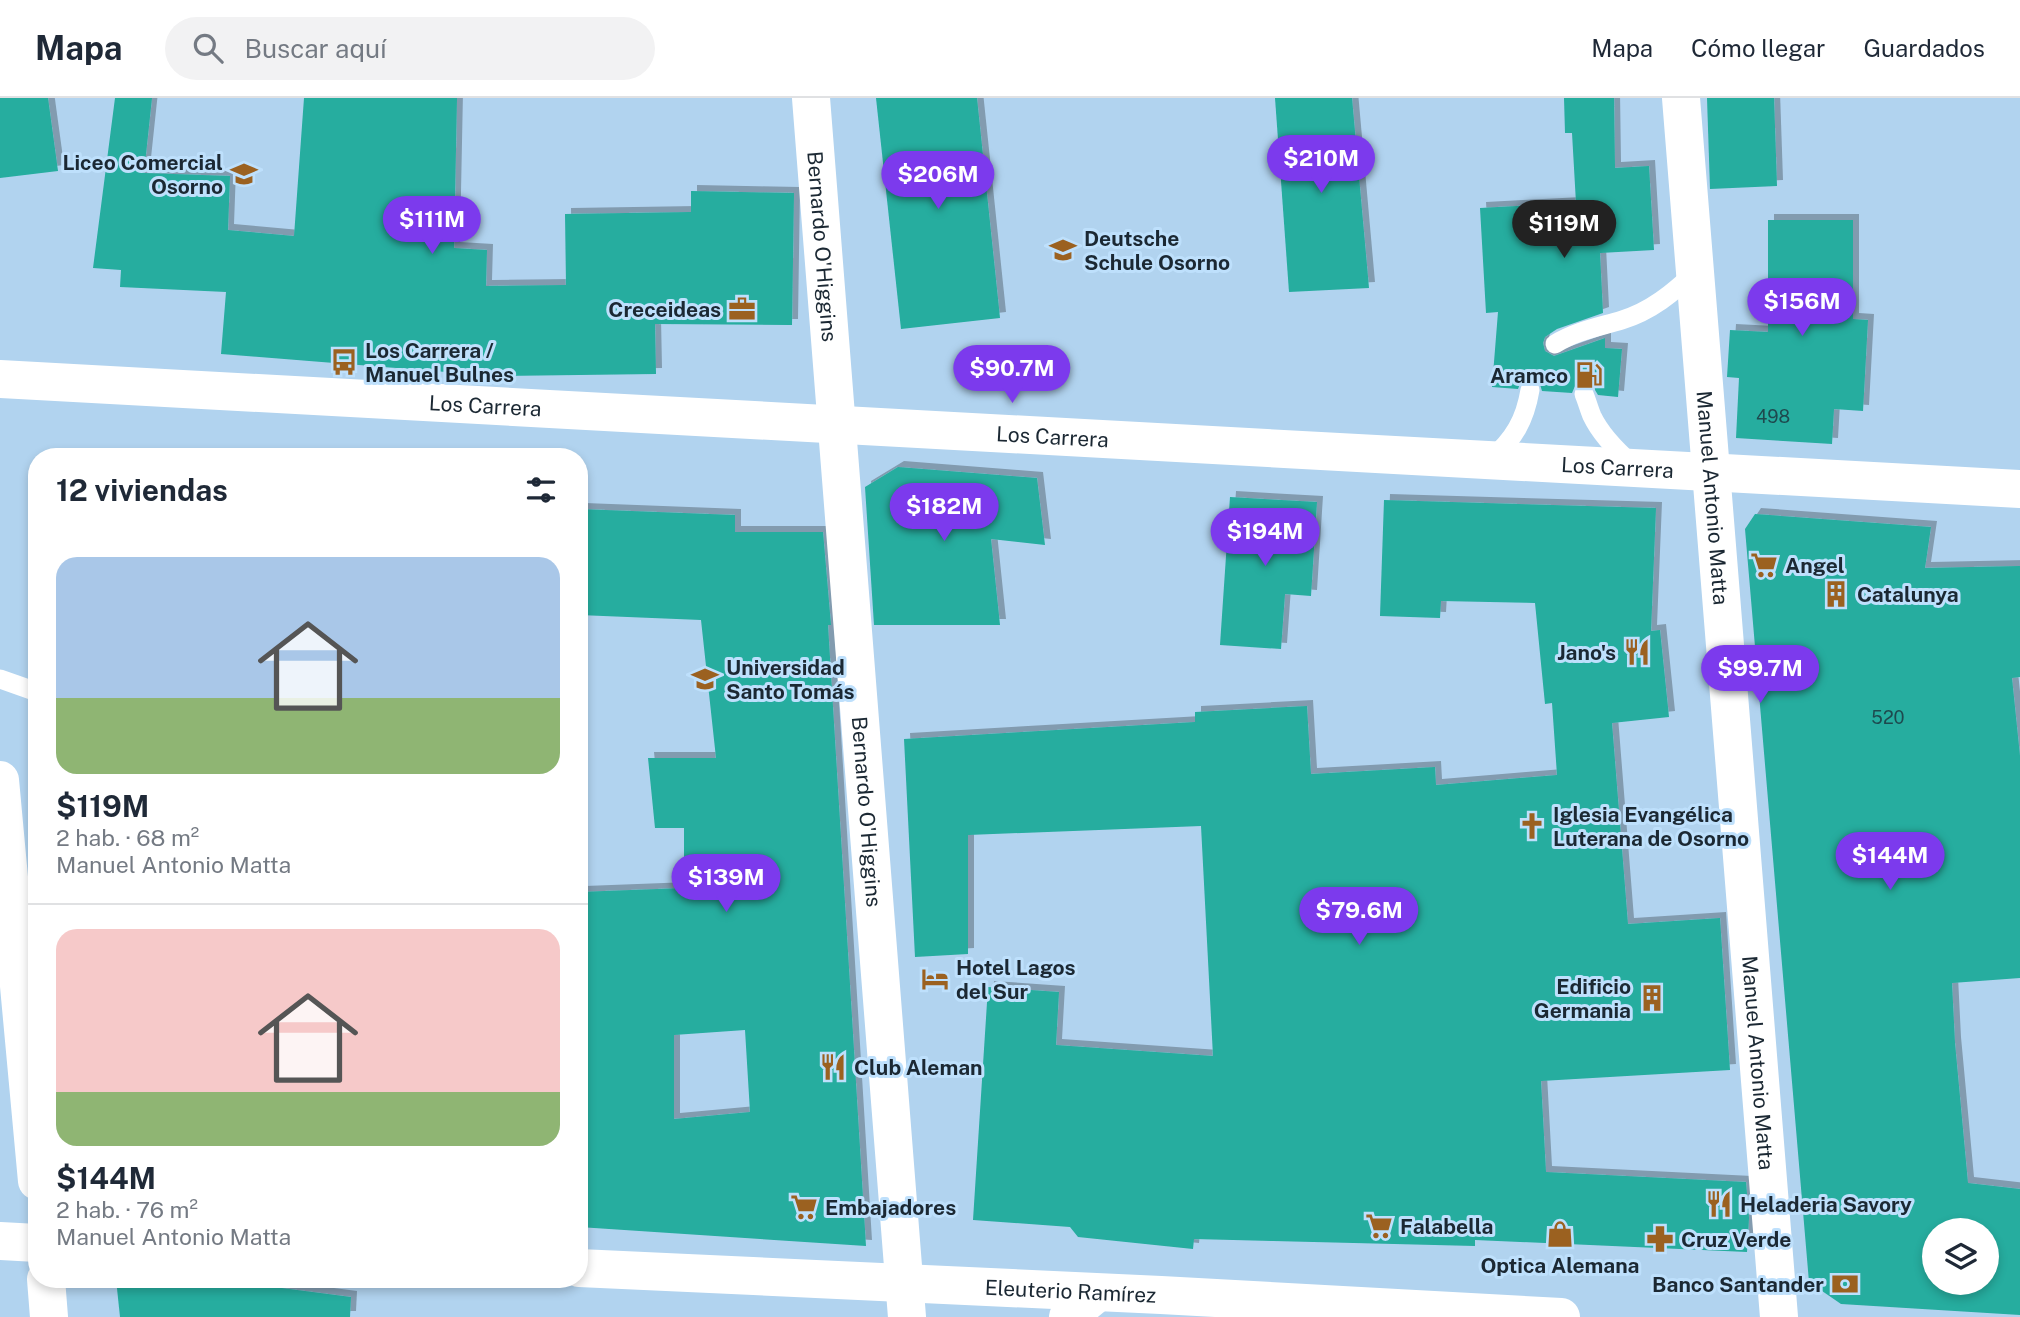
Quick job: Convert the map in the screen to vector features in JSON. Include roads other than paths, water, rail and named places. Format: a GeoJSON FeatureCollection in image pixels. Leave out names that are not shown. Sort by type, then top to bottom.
{"type":"FeatureCollection","features":[{"type":"Feature","properties":{"kind":"main road","name":"Bernardo O'Higgins"},"geometry":{"type":"LineString","coordinates":[[811,98],[905,1300]]}},
{"type":"Feature","properties":{"kind":"main road","name":"Manuel Antonio Matta"},"geometry":{"type":"LineString","coordinates":[[1681,98],[1779,1317]]}},
{"type":"Feature","properties":{"kind":"main road","name":"Los Carrera"},"geometry":{"type":"LineString","coordinates":[[0,379],[2020,489]]}},
{"type":"Feature","properties":{"kind":"main road"},"geometry":{"type":"LineString","coordinates":[[0,780],[24,893],[28,982]]}},
{"type":"Feature","properties":{"kind":"main road"},"geometry":{"type":"LineString","coordinates":[[0,1241],[28,1243]]}},
{"type":"Feature","properties":{"kind":"main road","name":"Eleuterio Ramírez"},"geometry":{"type":"LineString","coordinates":[[588,1269],[905,1300],[1561,1317]]}},
{"type":"Feature","properties":{"kind":"main road"},"geometry":{"type":"LineString","coordinates":[[47,1288],[49,1317]]}},
{"type":"Feature","properties":{"kind":"lane"},"geometry":{"type":"LineString","coordinates":[[1555,344],[1567,336],[1623,320],[1646,310],[1664,300],[1695,271]]}},
{"type":"Feature","properties":{"kind":"lane"},"geometry":{"type":"LineString","coordinates":[[1491,459],[1517,432],[1525,414],[1530,390]]}},
{"type":"Feature","properties":{"kind":"lane"},"geometry":{"type":"LineString","coordinates":[[1584,394],[1601,432],[1635,467]]}},
{"type":"Feature","properties":{"kind":"lane"},"geometry":{"type":"LineString","coordinates":[[0,679],[28,689]]}},
{"type":"Feature","properties":{"kind":"place","name":"Liceo Comercial Osorno"},"geometry":{"type":"Point","coordinates":[244,174]}},
{"type":"Feature","properties":{"kind":"place","name":"Deutsche Schule Osorno"},"geometry":{"type":"Point","coordinates":[1063,250]}},
{"type":"Feature","properties":{"kind":"place","name":"Creceideas"},"geometry":{"type":"Point","coordinates":[742,309]}},
{"type":"Feature","properties":{"kind":"place","name":"Los Carrera / Manuel Bulnes"},"geometry":{"type":"Point","coordinates":[344,362]}},
{"type":"Feature","properties":{"kind":"place","name":"Aramco"},"geometry":{"type":"Point","coordinates":[1589,375]}},
{"type":"Feature","properties":{"kind":"place","name":"Angel"},"geometry":{"type":"Point","coordinates":[1764,565]}},
{"type":"Feature","properties":{"kind":"place","name":"Catalunya"},"geometry":{"type":"Point","coordinates":[1836,594]}},
{"type":"Feature","properties":{"kind":"place","name":"Jano's"},"geometry":{"type":"Point","coordinates":[1637,652]}},
{"type":"Feature","properties":{"kind":"place","name":"Universidad Santo Tomás"},"geometry":{"type":"Point","coordinates":[705,679]}},
{"type":"Feature","properties":{"kind":"place","name":"Iglesia Evangélica Luterana de Osorno"},"geometry":{"type":"Point","coordinates":[1532,826]}},
{"type":"Feature","properties":{"kind":"place","name":"Hotel Lagos del Sur"},"geometry":{"type":"Point","coordinates":[935,979]}},
{"type":"Feature","properties":{"kind":"place","name":"Edificio Germania"},"geometry":{"type":"Point","coordinates":[1652,998]}},
{"type":"Feature","properties":{"kind":"place","name":"Club Aleman"},"geometry":{"type":"Point","coordinates":[833,1067]}},
{"type":"Feature","properties":{"kind":"place","name":"Heladeria Savory"},"geometry":{"type":"Point","coordinates":[1719,1204]}},
{"type":"Feature","properties":{"kind":"place","name":"Embajadores"},"geometry":{"type":"Point","coordinates":[804,1207]}},
{"type":"Feature","properties":{"kind":"place","name":"Falabella"},"geometry":{"type":"Point","coordinates":[1379,1226]}},
{"type":"Feature","properties":{"kind":"place","name":"Optica Alemana"},"geometry":{"type":"Point","coordinates":[1560,1234]}},
{"type":"Feature","properties":{"kind":"place","name":"Cruz Verde"},"geometry":{"type":"Point","coordinates":[1660,1239]}},
{"type":"Feature","properties":{"kind":"place","name":"Banco Santander"},"geometry":{"type":"Point","coordinates":[1845,1284]}}]}
